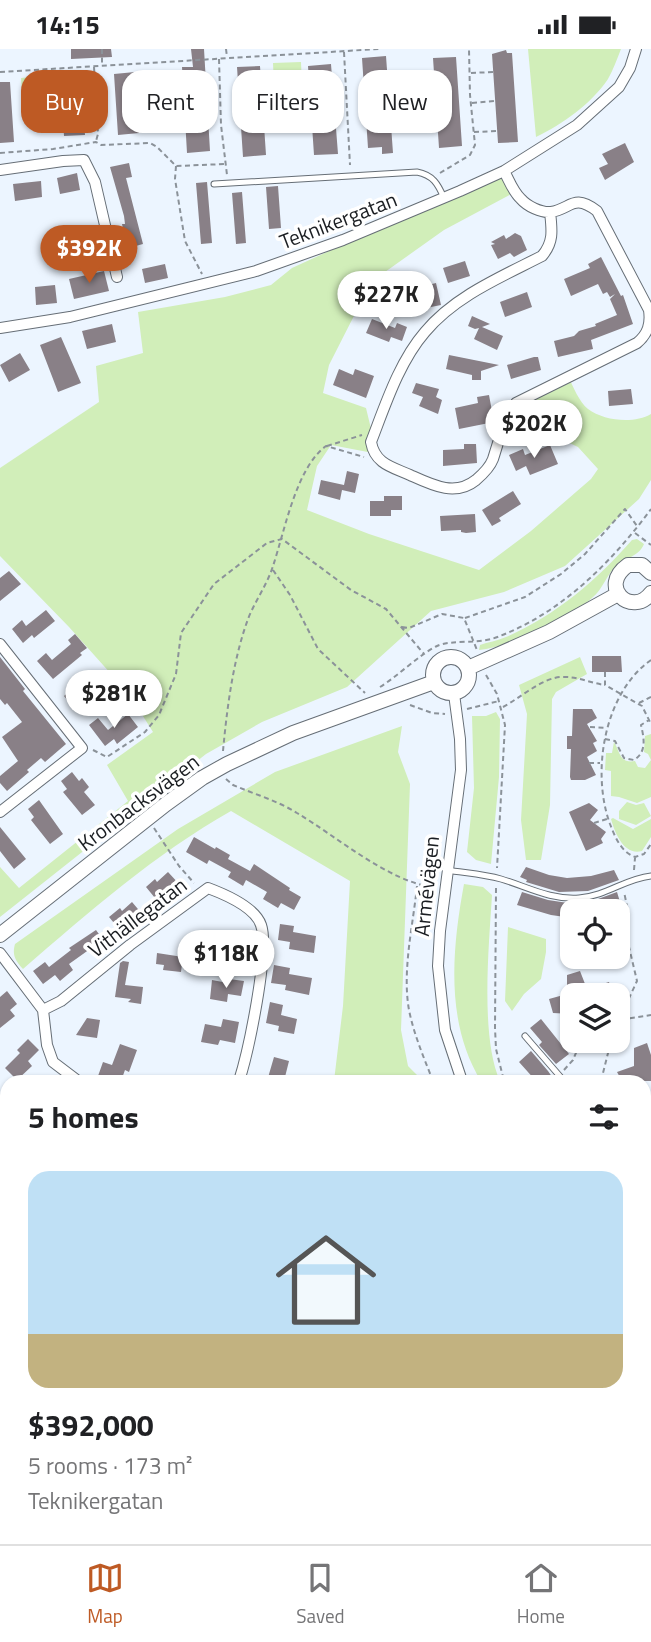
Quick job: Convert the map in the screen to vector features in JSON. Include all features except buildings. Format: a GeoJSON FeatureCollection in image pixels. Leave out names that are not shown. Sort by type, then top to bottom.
{"type":"FeatureCollection","features":[{"type":"Feature","properties":{"kind":"street","name":"Teknikergatan"},"geometry":{"type":"LineString","coordinates":[[0,328],[70,317],[256,271],[343,240],[444,198],[504,171],[557,139],[597,109],[623,81],[636,49]]}},
{"type":"Feature","properties":{"kind":"street"},"geometry":{"type":"LineString","coordinates":[[0,170],[84,160],[95,181],[117,277]]}},
{"type":"Feature","properties":{"kind":"street"},"geometry":{"type":"LineString","coordinates":[[504,171],[523,202],[551,212],[577,202],[588,204],[597,211],[649,310],[650,327],[645,337],[637,343],[516,403],[509,412],[492,460],[481,476],[468,486],[443,489],[376,458],[371,442],[406,361],[426,331],[464,298],[542,256],[550,247],[552,239],[551,212]]}},
{"type":"Feature","properties":{"kind":"street"},"geometry":{"type":"LineString","coordinates":[[649,567],[632,563],[620,570],[615,580],[618,594],[625,600],[635,602],[646,599],[651,594]]}},
{"type":"Feature","properties":{"kind":"street"},"geometry":{"type":"LineString","coordinates":[[475,666],[455,657],[444,658],[433,671],[434,682],[444,693],[459,692],[467,684],[475,666],[540,637],[618,594]]}},
{"type":"Feature","properties":{"kind":"street"},"geometry":{"type":"LineString","coordinates":[[0,644],[82,748],[0,812]]}},
{"type":"Feature","properties":{"kind":"street","name":"Kronbacksvägen"},"geometry":{"type":"LineString","coordinates":[[0,935],[174,798],[220,767],[293,733],[434,682]]}},
{"type":"Feature","properties":{"kind":"street","name":"Armévägen"},"geometry":{"type":"LineString","coordinates":[[454,694],[461,770],[440,930],[439,980],[445,1030],[460,1075]]}},
{"type":"Feature","properties":{"kind":"street","name":"Vithällegatan"},"geometry":{"type":"LineString","coordinates":[[43,1010],[61,1001],[208,888],[250,911],[261,923],[262,965],[241,1075]]}},
{"type":"Feature","properties":{"kind":"street"},"geometry":{"type":"LineString","coordinates":[[0,953],[43,1010],[47,1045],[53,1062],[70,1075]]}},
{"type":"Feature","properties":{"kind":"lane"},"geometry":{"type":"LineString","coordinates":[[214,184],[417,172],[437,182],[444,198]]}},
{"type":"Feature","properties":{"kind":"lane"},"geometry":{"type":"LineString","coordinates":[[447,870],[497,878],[533,892],[559,898],[581,898],[603,893],[633,878],[651,877]]}},
{"type":"Feature","properties":{"kind":"lane"},"geometry":{"type":"LineString","coordinates":[[525,1036],[558,1075]]}},
{"type":"Feature","properties":{"kind":"path"},"geometry":{"type":"LineString","coordinates":[[102,49],[102,66]]}},
{"type":"Feature","properties":{"kind":"path"},"geometry":{"type":"LineString","coordinates":[[226,49],[227,58]]}},
{"type":"Feature","properties":{"kind":"path"},"geometry":{"type":"LineString","coordinates":[[0,72],[379,49]]}},
{"type":"Feature","properties":{"kind":"path"},"geometry":{"type":"LineString","coordinates":[[433,179],[472,153],[475,141],[469,49]]}},
{"type":"Feature","properties":{"kind":"path"},"geometry":{"type":"LineString","coordinates":[[344,51],[350,176]]}},
{"type":"Feature","properties":{"kind":"path"},"geometry":{"type":"LineString","coordinates":[[219,59],[221,125],[228,184]]}},
{"type":"Feature","properties":{"kind":"path"},"geometry":{"type":"LineString","coordinates":[[94,67],[98,135],[96,142]]}},
{"type":"Feature","properties":{"kind":"path"},"geometry":{"type":"LineString","coordinates":[[471,73],[493,72]]}},
{"type":"Feature","properties":{"kind":"path"},"geometry":{"type":"LineString","coordinates":[[471,103],[495,101]]}},
{"type":"Feature","properties":{"kind":"path"},"geometry":{"type":"LineString","coordinates":[[474,132],[497,131]]}},
{"type":"Feature","properties":{"kind":"path"},"geometry":{"type":"LineString","coordinates":[[0,153],[96,142],[101,145],[150,143],[176,166],[226,164]]}},
{"type":"Feature","properties":{"kind":"path"},"geometry":{"type":"LineString","coordinates":[[176,166],[175,179],[185,241],[204,278]]}},
{"type":"Feature","properties":{"kind":"path"},"geometry":{"type":"LineString","coordinates":[[375,433],[326,446],[315,454],[304,471],[272,569],[249,618],[227,718],[220,767],[223,776],[233,785],[295,811],[361,855],[417,885],[445,888]]}},
{"type":"Feature","properties":{"kind":"path"},"geometry":{"type":"LineString","coordinates":[[326,446],[345,453],[376,458]]}},
{"type":"Feature","properties":{"kind":"path"},"geometry":{"type":"LineString","coordinates":[[402,627],[409,628],[442,614],[464,618],[525,597],[585,554],[625,509],[638,527]]}},
{"type":"Feature","properties":{"kind":"path"},"geometry":{"type":"LineString","coordinates":[[634,532],[651,545]]}},
{"type":"Feature","properties":{"kind":"path"},"geometry":{"type":"LineString","coordinates":[[282,539],[351,590],[386,609],[425,655]]}},
{"type":"Feature","properties":{"kind":"path"},"geometry":{"type":"LineString","coordinates":[[82,748],[107,757],[145,732],[159,715],[176,674],[181,633],[214,584],[267,543],[282,539]]}},
{"type":"Feature","properties":{"kind":"path"},"geometry":{"type":"LineString","coordinates":[[272,569],[290,595],[318,649],[366,694]]}},
{"type":"Feature","properties":{"kind":"path"},"geometry":{"type":"LineString","coordinates":[[464,618],[474,642],[475,666],[502,708],[505,738],[497,878],[495,1028],[496,1049],[502,1075]]}},
{"type":"Feature","properties":{"kind":"path"},"geometry":{"type":"LineString","coordinates":[[635,857],[620,844],[608,819],[601,780],[601,763],[607,728],[621,696],[635,674],[651,660]]}},
{"type":"Feature","properties":{"kind":"path"},"geometry":{"type":"LineString","coordinates":[[605,672],[605,685]]}},
{"type":"Feature","properties":{"kind":"path"},"geometry":{"type":"LineString","coordinates":[[502,708],[558,677],[579,678],[605,685],[638,703],[646,710],[651,724]]}},
{"type":"Feature","properties":{"kind":"path"},"geometry":{"type":"LineString","coordinates":[[638,703],[651,697]]}},
{"type":"Feature","properties":{"kind":"path"},"geometry":{"type":"LineString","coordinates":[[408,705],[440,714],[499,701]]}},
{"type":"Feature","properties":{"kind":"path"},"geometry":{"type":"LineString","coordinates":[[605,739],[615,741],[622,756],[634,760],[640,756],[643,748],[641,725],[649,720]]}},
{"type":"Feature","properties":{"kind":"path"},"geometry":{"type":"LineString","coordinates":[[590,727],[607,728]]}},
{"type":"Feature","properties":{"kind":"path"},"geometry":{"type":"LineString","coordinates":[[589,763],[601,763]]}},
{"type":"Feature","properties":{"kind":"path"},"geometry":{"type":"LineString","coordinates":[[594,823],[608,819]]}},
{"type":"Feature","properties":{"kind":"path"},"geometry":{"type":"LineString","coordinates":[[152,825],[179,866],[202,891]]}},
{"type":"Feature","properties":{"kind":"path"},"geometry":{"type":"LineString","coordinates":[[635,857],[646,852],[651,845]]}},
{"type":"Feature","properties":{"kind":"path"},"geometry":{"type":"LineString","coordinates":[[633,878],[635,857]]}},
{"type":"Feature","properties":{"kind":"path"},"geometry":{"type":"LineString","coordinates":[[417,885],[407,970],[409,1008],[417,1040],[431,1075]]}},
{"type":"Feature","properties":{"kind":"path"},"geometry":{"type":"LineString","coordinates":[[622,885],[629,915],[629,947],[637,981],[630,996]]}},
{"type":"Feature","properties":{"kind":"path"},"geometry":{"type":"LineString","coordinates":[[630,1019],[651,1015]]}},
{"type":"Feature","properties":{"kind":"path"},"geometry":{"type":"LineString","coordinates":[[558,1075],[573,1060],[576,1053]]}},
{"type":"Feature","properties":{"kind":"path"},"geometry":{"type":"LineString","coordinates":[[602,1075],[608,1053]]}},
{"type":"Feature","properties":{"kind":"green space"},"geometry":{"type":"Polygon","coordinates":[[[528,49],[621,49],[608,79],[593,97],[566,120],[536,137],[528,49]]]}},
{"type":"Feature","properties":{"kind":"green space"},"geometry":{"type":"Polygon","coordinates":[[[301,62],[301,70],[273,70],[273,63],[301,62]]]}},
{"type":"Feature","properties":{"kind":"green space"},"geometry":{"type":"Polygon","coordinates":[[[504,171],[515,192],[444,230],[385,272],[361,302],[329,365],[323,393],[366,408],[373,437],[373,453],[331,445],[317,466],[307,510],[369,534],[479,570],[531,531],[591,479],[598,469],[578,447],[508,417],[517,404],[568,376],[576,394],[588,409],[595,413],[628,420],[651,414],[651,480],[639,499],[565,566],[504,592],[431,611],[347,687],[262,722],[206,754],[0,917],[0,867],[19,888],[128,801],[107,765],[153,732],[129,694],[0,556],[0,468],[99,402],[96,366],[143,353],[138,312],[225,297],[271,285],[292,268],[504,171]]]}},
{"type":"Feature","properties":{"kind":"green space"},"geometry":{"type":"Polygon","coordinates":[[[637,539],[644,544],[642,548],[615,567],[602,587],[581,607],[554,624],[523,638],[479,650],[480,645],[503,638],[558,608],[590,583],[632,540],[637,539]]]}},
{"type":"Feature","properties":{"kind":"green space"},"geometry":{"type":"Polygon","coordinates":[[[580,657],[587,674],[556,692],[552,699],[550,805],[541,860],[526,860],[521,820],[527,714],[519,685],[580,657]]]}},
{"type":"Feature","properties":{"kind":"green space"},"geometry":{"type":"Polygon","coordinates":[[[496,712],[500,719],[499,777],[491,864],[476,860],[467,852],[474,788],[472,716],[486,716],[496,712]]]}},
{"type":"Feature","properties":{"kind":"green space"},"geometry":{"type":"Polygon","coordinates":[[[402,726],[398,752],[410,784],[401,1030],[408,1066],[417,1075],[335,1075],[343,1006],[350,881],[231,811],[149,865],[23,969],[16,960],[15,944],[178,829],[275,772],[402,726]]]}},
{"type":"Feature","properties":{"kind":"green space"},"geometry":{"type":"Polygon","coordinates":[[[651,734],[651,760],[644,752],[645,736],[651,734]]]}},
{"type":"Feature","properties":{"kind":"green space"},"geometry":{"type":"Polygon","coordinates":[[[614,742],[623,759],[635,761],[638,767],[645,768],[651,760],[651,797],[637,803],[611,796],[611,771],[605,770],[606,753],[612,753],[614,742]]]}},
{"type":"Feature","properties":{"kind":"green space"},"geometry":{"type":"Polygon","coordinates":[[[627,802],[636,805],[644,803],[651,816],[636,825],[619,819],[619,811],[627,802]]]}},
{"type":"Feature","properties":{"kind":"green space"},"geometry":{"type":"Polygon","coordinates":[[[613,818],[633,829],[651,819],[651,837],[642,851],[636,852],[625,847],[613,825],[613,818]]]}},
{"type":"Feature","properties":{"kind":"green space"},"geometry":{"type":"Polygon","coordinates":[[[464,884],[483,887],[492,895],[487,990],[490,1040],[498,1075],[478,1075],[461,1035],[454,985],[464,884]]]}},
{"type":"Feature","properties":{"kind":"green space"},"geometry":{"type":"Polygon","coordinates":[[[508,927],[546,939],[541,979],[524,994],[512,1011],[505,1001],[508,927]]]}}]}
